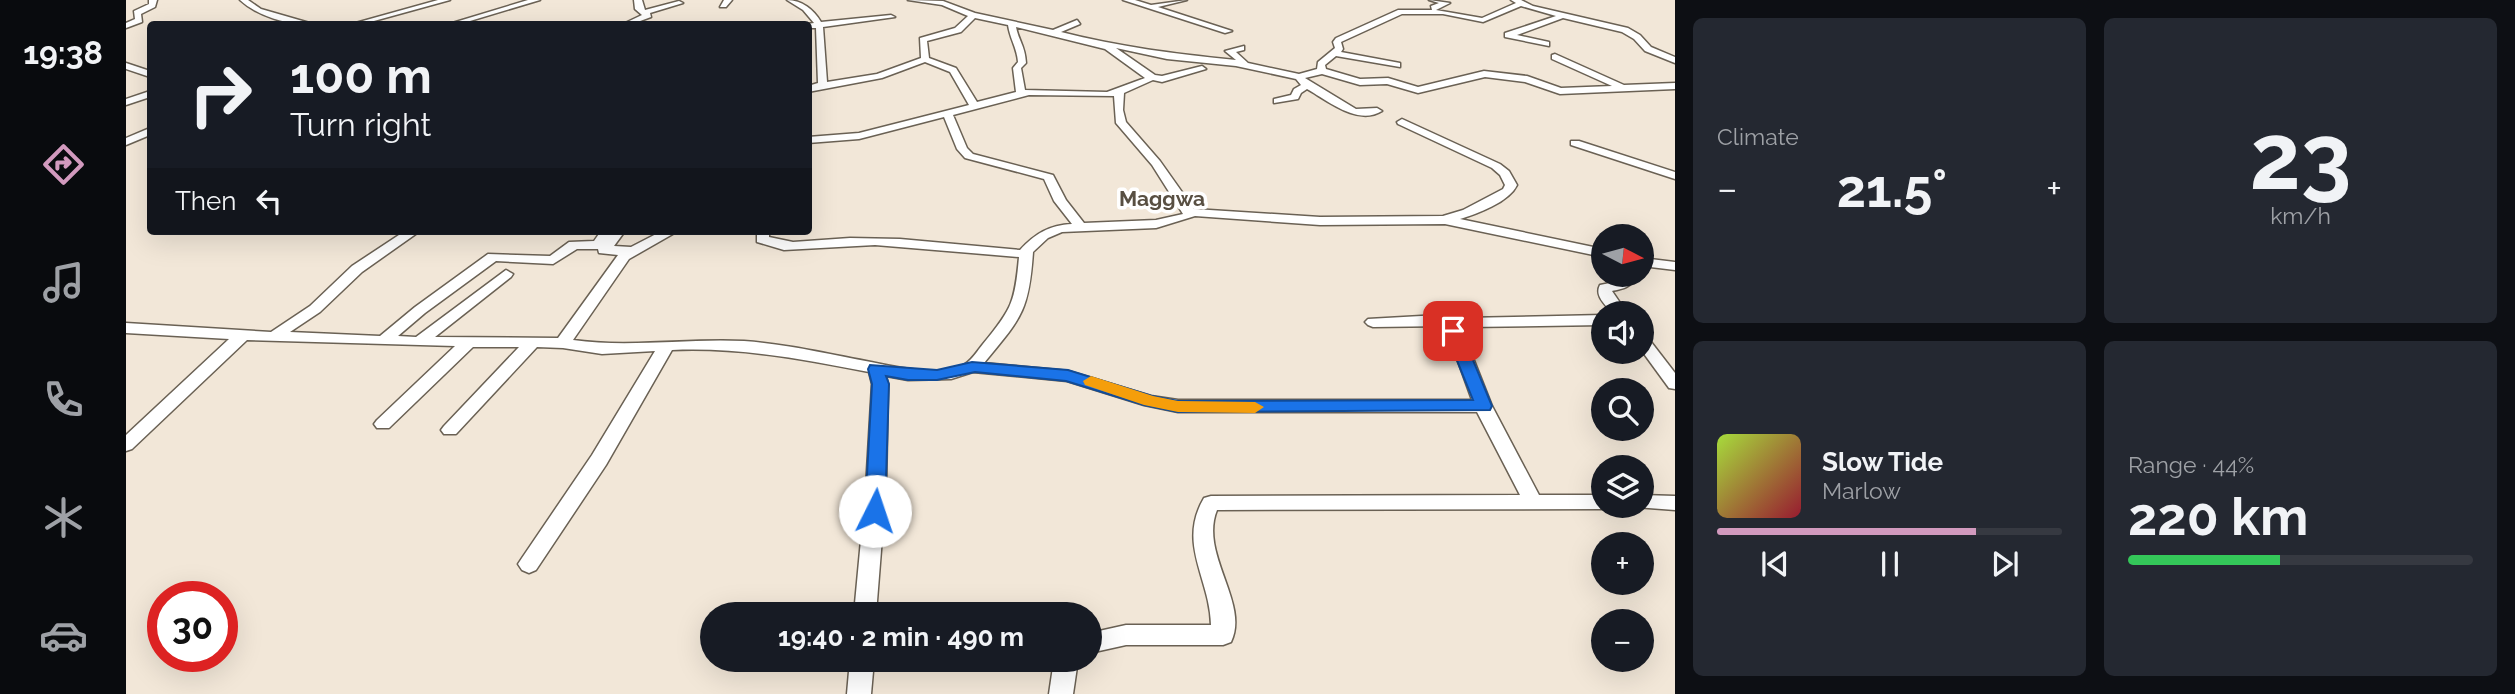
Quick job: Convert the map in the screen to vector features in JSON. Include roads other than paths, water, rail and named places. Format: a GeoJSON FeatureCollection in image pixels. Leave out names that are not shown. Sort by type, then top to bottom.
{"type":"FeatureCollection","features":[{"type":"Feature","properties":{"kind":"street"},"geometry":{"type":"LineString","coordinates":[[126,26],[139,20],[137,13],[152,5],[153,0]]}},
{"type":"Feature","properties":{"kind":"street"},"geometry":{"type":"LineString","coordinates":[[244,0],[258,10],[298,21]]}},
{"type":"Feature","properties":{"kind":"street"},"geometry":{"type":"LineString","coordinates":[[367,21],[446,0]]}},
{"type":"Feature","properties":{"kind":"street"},"geometry":{"type":"LineString","coordinates":[[464,21],[534,0]]}},
{"type":"Feature","properties":{"kind":"street"},"geometry":{"type":"LineString","coordinates":[[638,0],[639,9],[645,12],[679,3]]}},
{"type":"Feature","properties":{"kind":"street"},"geometry":{"type":"LineString","coordinates":[[791,0],[810,12],[819,24],[822,86]]}},
{"type":"Feature","properties":{"kind":"street"},"geometry":{"type":"LineString","coordinates":[[912,0],[954,0]]}},
{"type":"Feature","properties":{"kind":"street"},"geometry":{"type":"LineString","coordinates":[[1127,0],[1228,31]]}},
{"type":"Feature","properties":{"kind":"street"},"geometry":{"type":"LineString","coordinates":[[1152,6],[1183,0]]}},
{"type":"Feature","properties":{"kind":"street"},"geometry":{"type":"LineString","coordinates":[[1433,0],[1446,4],[1432,10],[1433,12]]}},
{"type":"Feature","properties":{"kind":"street"},"geometry":{"type":"LineString","coordinates":[[937,2],[973,15],[1103,45],[1244,65],[1299,77],[1322,71],[1372,84],[1388,81],[1415,90],[1468,80],[1484,74],[1527,79],[1560,91],[1675,86]]}},
{"type":"Feature","properties":{"kind":"street"},"geometry":{"type":"LineString","coordinates":[[1322,71],[1320,66],[1339,49],[1339,40],[1401,12],[1433,12],[1481,20],[1518,2],[1563,16],[1625,30],[1648,48],[1675,60]]}},
{"type":"Feature","properties":{"kind":"street"},"geometry":{"type":"LineString","coordinates":[[634,21],[647,16],[645,12]]}},
{"type":"Feature","properties":{"kind":"street"},"geometry":{"type":"LineString","coordinates":[[925,59],[923,40],[958,30],[973,15]]}},
{"type":"Feature","properties":{"kind":"street"},"geometry":{"type":"LineString","coordinates":[[1546,44],[1508,35],[1563,16]]}},
{"type":"Feature","properties":{"kind":"street"},"geometry":{"type":"LineString","coordinates":[[812,25],[891,17]]}},
{"type":"Feature","properties":{"kind":"street"},"geometry":{"type":"LineString","coordinates":[[1011,22],[1014,37],[1021,47],[1022,62],[1017,68],[1021,94]]}},
{"type":"Feature","properties":{"kind":"street"},"geometry":{"type":"LineString","coordinates":[[1054,33],[1077,22]]}},
{"type":"Feature","properties":{"kind":"street"},"geometry":{"type":"LineString","coordinates":[[1103,45],[1149,74],[1149,77]]}},
{"type":"Feature","properties":{"kind":"street"},"geometry":{"type":"LineString","coordinates":[[1241,48],[1229,51],[1242,60],[1244,65]]}},
{"type":"Feature","properties":{"kind":"street"},"geometry":{"type":"LineString","coordinates":[[1335,53],[1397,65]]}},
{"type":"Feature","properties":{"kind":"street"},"geometry":{"type":"LineString","coordinates":[[1555,57],[1623,87]]}},
{"type":"Feature","properties":{"kind":"street"},"geometry":{"type":"LineString","coordinates":[[812,88],[878,76],[925,59],[953,70],[975,105]]}},
{"type":"Feature","properties":{"kind":"street"},"geometry":{"type":"LineString","coordinates":[[126,66],[147,73]]}},
{"type":"Feature","properties":{"kind":"street"},"geometry":{"type":"LineString","coordinates":[[1149,77],[1162,79],[1202,69]]}},
{"type":"Feature","properties":{"kind":"street"},"geometry":{"type":"LineString","coordinates":[[812,140],[859,136],[1021,94],[1107,95],[1149,80],[1149,77]]}},
{"type":"Feature","properties":{"kind":"street"},"geometry":{"type":"LineString","coordinates":[[1299,77],[1307,85],[1354,112],[1377,111]]}},
{"type":"Feature","properties":{"kind":"street"},"geometry":{"type":"LineString","coordinates":[[1277,102],[1295,97],[1297,91],[1307,85]]}},
{"type":"Feature","properties":{"kind":"street"},"geometry":{"type":"LineString","coordinates":[[1119,92],[1118,110],[1121,123],[1156,163],[1190,212]]}},
{"type":"Feature","properties":{"kind":"street"},"geometry":{"type":"LineString","coordinates":[[126,102],[147,95]]}},
{"type":"Feature","properties":{"kind":"street"},"geometry":{"type":"LineString","coordinates":[[947,112],[962,149],[969,156],[1047,176],[1067,211],[1080,226]]}},
{"type":"Feature","properties":{"kind":"street"},"geometry":{"type":"LineString","coordinates":[[1402,122],[1431,138],[1496,166],[1507,176],[1511,185],[1508,191],[1467,214],[1445,220]]}},
{"type":"Feature","properties":{"kind":"street"},"geometry":{"type":"LineString","coordinates":[[126,142],[147,132]]}},
{"type":"Feature","properties":{"kind":"street"},"geometry":{"type":"LineString","coordinates":[[1575,143],[1675,176]]}},
{"type":"Feature","properties":{"kind":"street"},"geometry":{"type":"LineString","coordinates":[[1190,212],[1308,220],[1445,220],[1591,250]]}},
{"type":"Feature","properties":{"kind":"street"},"geometry":{"type":"LineString","coordinates":[[126,328],[384,341],[563,343],[602,349],[667,345],[745,346],[804,354],[908,375],[937,375],[966,371],[972,367],[1014,316],[1023,290],[1025,254],[1049,231],[1080,226],[1165,223],[1189,216],[1190,212]]}},
{"type":"Feature","properties":{"kind":"street"},"geometry":{"type":"LineString","coordinates":[[276,335],[315,309],[357,269],[408,235]]}},
{"type":"Feature","properties":{"kind":"street"},"geometry":{"type":"LineString","coordinates":[[384,341],[420,310],[493,257],[553,260],[575,245],[598,245],[605,235]]}},
{"type":"Feature","properties":{"kind":"street"},"geometry":{"type":"LineString","coordinates":[[616,235],[604,250],[630,251]]}},
{"type":"Feature","properties":{"kind":"street"},"geometry":{"type":"LineString","coordinates":[[563,343],[618,263],[630,251],[664,235]]}},
{"type":"Feature","properties":{"kind":"street"},"geometry":{"type":"LineString","coordinates":[[762,235],[762,239],[776,244],[799,246],[872,241],[1025,254]]}},
{"type":"Feature","properties":{"kind":"street"},"geometry":{"type":"LineString","coordinates":[[1654,263],[1675,266]]}},
{"type":"Feature","properties":{"kind":"street"},"geometry":{"type":"LineString","coordinates":[[420,341],[506,274]]}},
{"type":"Feature","properties":{"kind":"street"},"geometry":{"type":"LineString","coordinates":[[1610,287],[1605,288],[1605,294],[1611,301]]}},
{"type":"Feature","properties":{"kind":"street"},"geometry":{"type":"LineString","coordinates":[[1373,322],[1591,320]]}},
{"type":"Feature","properties":{"kind":"street"},"geometry":{"type":"LineString","coordinates":[[1464,323],[1456,325],[1453,331],[1483,406],[1532,502]]}},
{"type":"Feature","properties":{"kind":"street"},"geometry":{"type":"LineString","coordinates":[[126,445],[245,334]]}},
{"type":"Feature","properties":{"kind":"street"},"geometry":{"type":"LineString","coordinates":[[383,425],[469,342]]}},
{"type":"Feature","properties":{"kind":"street"},"geometry":{"type":"LineString","coordinates":[[450,430],[533,342]]}},
{"type":"Feature","properties":{"kind":"street"},"geometry":{"type":"LineString","coordinates":[[529,564],[599,460],[667,345]]}},
{"type":"Feature","properties":{"kind":"street"},"geometry":{"type":"LineString","coordinates":[[1654,357],[1675,384]]}},
{"type":"Feature","properties":{"kind":"street"},"geometry":{"type":"LineString","coordinates":[[972,367],[1068,376],[1178,407],[1483,406]]}},
{"type":"Feature","properties":{"kind":"street"},"geometry":{"type":"LineString","coordinates":[[866,602],[877,487],[880,384],[876,369]]}},
{"type":"Feature","properties":{"kind":"street"},"geometry":{"type":"LineString","coordinates":[[1102,640],[1126,635],[1223,635],[1221,606],[1204,551],[1205,511],[1211,503],[1591,502]]}},
{"type":"Feature","properties":{"kind":"street"},"geometry":{"type":"LineString","coordinates":[[1654,502],[1675,503]]}},
{"type":"Feature","properties":{"kind":"street"},"geometry":{"type":"LineString","coordinates":[[859,694],[861,672]]}},
{"type":"Feature","properties":{"kind":"street"},"geometry":{"type":"LineString","coordinates":[[1061,694],[1064,672]]}},
{"type":"Feature","properties":{"kind":"district","name":"Maggwa"},"geometry":{"type":"Point","coordinates":[1162,199]}}]}
